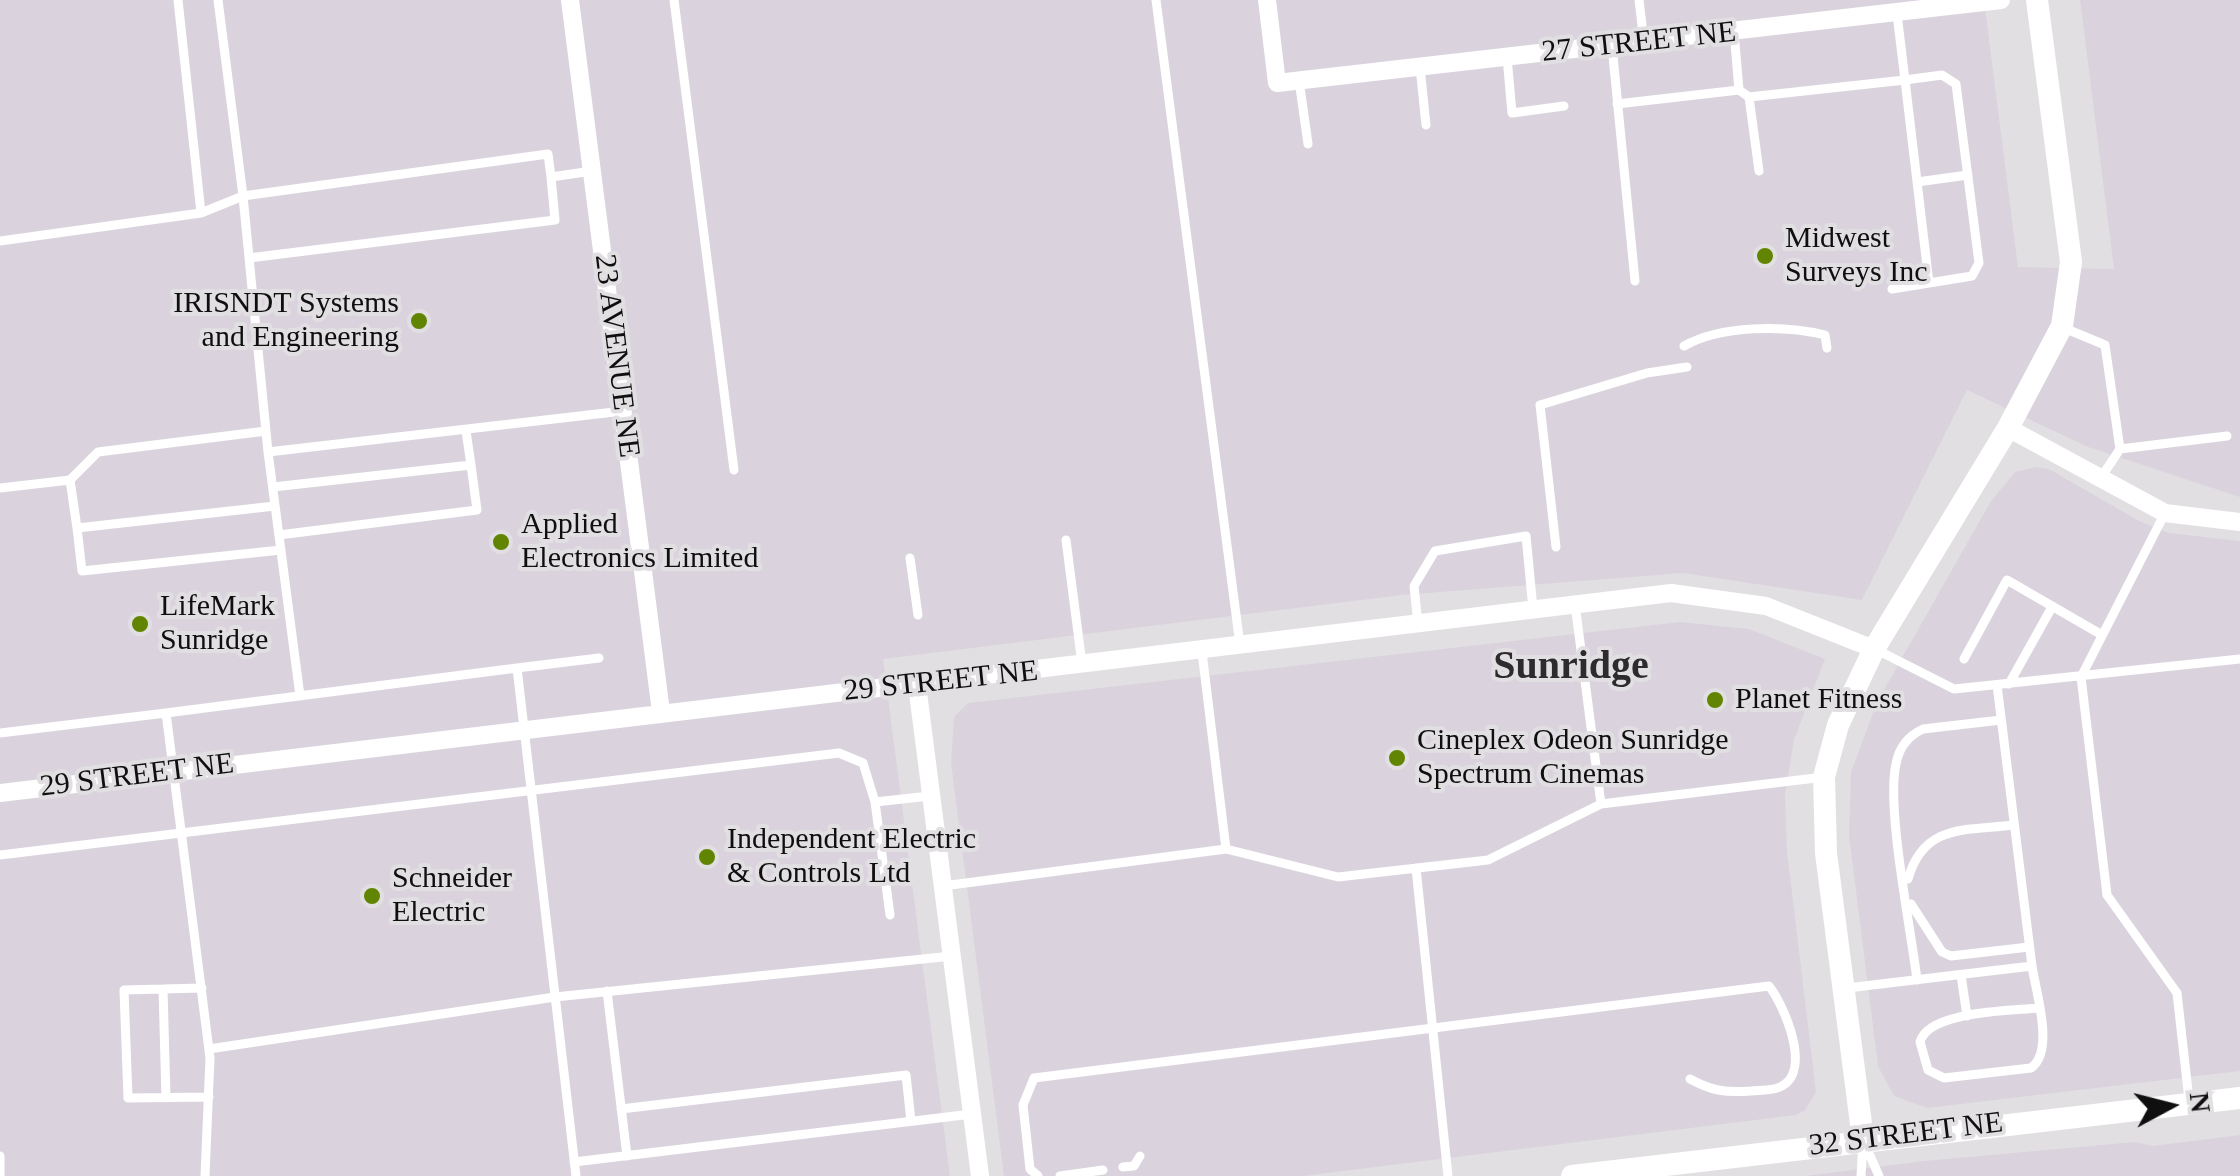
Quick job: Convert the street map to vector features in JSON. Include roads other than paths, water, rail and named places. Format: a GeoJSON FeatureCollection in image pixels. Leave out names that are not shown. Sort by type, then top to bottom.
{"type":"FeatureCollection","features":[{"type":"Feature","properties":{"kind":"street","name":"23 AVENUE NE"},"geometry":{"type":"LineString","coordinates":[[570,0],[661,712]]}},
{"type":"Feature","properties":{"kind":"street","name":"27 STREET NE"},"geometry":{"type":"LineString","coordinates":[[1267,0],[1277,83],[2001,0]]}},
{"type":"Feature","properties":{"kind":"street"},"geometry":{"type":"LineString","coordinates":[[1863,1139],[1826,853],[1824,777],[1838,724],[1874,649],[2008,428],[2062,326],[2071,262],[2038,0]]}},
{"type":"Feature","properties":{"kind":"street"},"geometry":{"type":"LineString","coordinates":[[2008,428],[2164,512],[2240,522]]}},
{"type":"Feature","properties":{"kind":"street","name":"29 STREET NE"},"geometry":{"type":"LineString","coordinates":[[0,793],[524,728],[1240,648],[1672,593],[1766,606],[1874,649]]}},
{"type":"Feature","properties":{"kind":"street"},"geometry":{"type":"LineString","coordinates":[[918,684],[980,1176]]}},
{"type":"Feature","properties":{"kind":"street","name":"32 STREET NE"},"geometry":{"type":"LineString","coordinates":[[1572,1176],[1863,1139],[2240,1098]]}},
{"type":"Feature","properties":{"kind":"lane"},"geometry":{"type":"LineString","coordinates":[[178,0],[202,213]]}},
{"type":"Feature","properties":{"kind":"lane"},"geometry":{"type":"LineString","coordinates":[[218,0],[243,196],[272,488],[300,696]]}},
{"type":"Feature","properties":{"kind":"lane"},"geometry":{"type":"LineString","coordinates":[[674,0],[734,470]]}},
{"type":"Feature","properties":{"kind":"lane"},"geometry":{"type":"LineString","coordinates":[[1156,0],[1240,648]]}},
{"type":"Feature","properties":{"kind":"lane"},"geometry":{"type":"LineString","coordinates":[[1639,0],[1644,42]]}},
{"type":"Feature","properties":{"kind":"lane"},"geometry":{"type":"LineString","coordinates":[[1897,14],[1929,283]]}},
{"type":"Feature","properties":{"kind":"lane"},"geometry":{"type":"LineString","coordinates":[[1734,32],[1739,90]]}},
{"type":"Feature","properties":{"kind":"lane"},"geometry":{"type":"LineString","coordinates":[[1612,46],[1635,281]]}},
{"type":"Feature","properties":{"kind":"lane"},"geometry":{"type":"LineString","coordinates":[[1506,57],[1512,112],[1564,106]]}},
{"type":"Feature","properties":{"kind":"lane"},"geometry":{"type":"LineString","coordinates":[[1420,67],[1426,125]]}},
{"type":"Feature","properties":{"kind":"lane"},"geometry":{"type":"LineString","coordinates":[[1617,104],[1739,90],[1749,97],[1942,75],[1956,84],[1980,263],[1972,276],[1892,288]]}},
{"type":"Feature","properties":{"kind":"lane"},"geometry":{"type":"LineString","coordinates":[[1299,80],[1308,144]]}},
{"type":"Feature","properties":{"kind":"lane"},"geometry":{"type":"LineString","coordinates":[[1749,97],[1759,171]]}},
{"type":"Feature","properties":{"kind":"lane"},"geometry":{"type":"LineString","coordinates":[[0,240],[202,213],[243,196],[548,154],[555,220],[249,258]]}},
{"type":"Feature","properties":{"kind":"lane"},"geometry":{"type":"LineString","coordinates":[[551,177],[592,170]]}},
{"type":"Feature","properties":{"kind":"lane"},"geometry":{"type":"LineString","coordinates":[[1917,182],[1968,175]]}},
{"type":"Feature","properties":{"kind":"lane"},"geometry":{"type":"LineString","coordinates":[[2062,326],[2105,345],[2120,449],[2100,479]]}},
{"type":"Feature","properties":{"kind":"lane"},"geometry":{"type":"LineString","coordinates":[[1684,346],[1700,337],[1797,328],[1826,334],[1827,348]]}},
{"type":"Feature","properties":{"kind":"lane"},"geometry":{"type":"LineString","coordinates":[[1556,547],[1540,405],[1647,373],[1686,368]]}},
{"type":"Feature","properties":{"kind":"lane"},"geometry":{"type":"LineString","coordinates":[[268,452],[623,412]]}},
{"type":"Feature","properties":{"kind":"lane"},"geometry":{"type":"LineString","coordinates":[[0,488],[70,480],[98,452],[266,431]]}},
{"type":"Feature","properties":{"kind":"lane"},"geometry":{"type":"LineString","coordinates":[[279,535],[477,510],[466,431]]}},
{"type":"Feature","properties":{"kind":"lane"},"geometry":{"type":"LineString","coordinates":[[2120,449],[2226,436]]}},
{"type":"Feature","properties":{"kind":"lane"},"geometry":{"type":"LineString","coordinates":[[272,488],[470,464]]}},
{"type":"Feature","properties":{"kind":"lane"},"geometry":{"type":"LineString","coordinates":[[70,480],[82,571],[281,550]]}},
{"type":"Feature","properties":{"kind":"lane"},"geometry":{"type":"LineString","coordinates":[[77,528],[275,506]]}},
{"type":"Feature","properties":{"kind":"lane"},"geometry":{"type":"LineString","coordinates":[[2164,512],[2081,677],[2107,895],[2177,993],[2190,1104]]}},
{"type":"Feature","properties":{"kind":"lane"},"geometry":{"type":"LineString","coordinates":[[1418,624],[1414,586],[1435,550],[1526,536],[1533,609]]}},
{"type":"Feature","properties":{"kind":"lane"},"geometry":{"type":"LineString","coordinates":[[1066,540],[1082,666]]}},
{"type":"Feature","properties":{"kind":"lane"},"geometry":{"type":"LineString","coordinates":[[910,558],[918,615]]}},
{"type":"Feature","properties":{"kind":"lane"},"geometry":{"type":"LineString","coordinates":[[1964,660],[2006,580],[2102,635]]}},
{"type":"Feature","properties":{"kind":"lane"},"geometry":{"type":"LineString","coordinates":[[1575,604],[1600,804]]}},
{"type":"Feature","properties":{"kind":"lane"},"geometry":{"type":"LineString","coordinates":[[2038,1008],[1946,1020],[1922,1034],[1923,1060],[1936,1076],[2031,1068],[2044,1054],[2001,720],[2003,684],[2052,607]]}},
{"type":"Feature","properties":{"kind":"lane"},"geometry":{"type":"LineString","coordinates":[[1874,649],[1954,689],[2240,659]]}},
{"type":"Feature","properties":{"kind":"lane"},"geometry":{"type":"LineString","coordinates":[[1202,652],[1226,850]]}},
{"type":"Feature","properties":{"kind":"lane"},"geometry":{"type":"LineString","coordinates":[[0,733],[599,658]]}},
{"type":"Feature","properties":{"kind":"lane"},"geometry":{"type":"LineString","coordinates":[[517,668],[576,1176]]}},
{"type":"Feature","properties":{"kind":"lane"},"geometry":{"type":"LineString","coordinates":[[166,713],[210,1049],[205,1176]]}},
{"type":"Feature","properties":{"kind":"lane"},"geometry":{"type":"LineString","coordinates":[[1917,980],[1894,798],[1895,764],[1902,747],[1923,729],[2001,720]]}},
{"type":"Feature","properties":{"kind":"lane"},"geometry":{"type":"LineString","coordinates":[[0,855],[531,787],[839,753],[863,763],[875,802],[890,916]]}},
{"type":"Feature","properties":{"kind":"lane"},"geometry":{"type":"LineString","coordinates":[[943,886],[1226,850],[1338,877],[1488,860],[1600,804],[1824,777]]}},
{"type":"Feature","properties":{"kind":"lane"},"geometry":{"type":"LineString","coordinates":[[875,802],[932,796]]}},
{"type":"Feature","properties":{"kind":"lane"},"geometry":{"type":"LineString","coordinates":[[2014,825],[1937,835],[1923,848],[1906,886],[1911,906],[1942,952],[1951,956],[2030,947]]}},
{"type":"Feature","properties":{"kind":"lane"},"geometry":{"type":"LineString","coordinates":[[1416,868],[1448,1176]]}},
{"type":"Feature","properties":{"kind":"lane"},"geometry":{"type":"LineString","coordinates":[[210,1049],[555,997],[952,956]]}},
{"type":"Feature","properties":{"kind":"lane"},"geometry":{"type":"LineString","coordinates":[[1844,988],[2032,966]]}},
{"type":"Feature","properties":{"kind":"lane"},"geometry":{"type":"LineString","coordinates":[[1962,974],[1967,1016]]}},
{"type":"Feature","properties":{"kind":"lane"},"geometry":{"type":"LineString","coordinates":[[1038,1176],[1030,1169],[1023,1105],[1034,1078],[1770,986],[1785,1007],[1795,1068],[1789,1080],[1780,1088],[1722,1093],[1690,1080]]}},
{"type":"Feature","properties":{"kind":"lane"},"geometry":{"type":"LineString","coordinates":[[202,988],[124,990],[128,1098],[209,1097]]}},
{"type":"Feature","properties":{"kind":"lane"},"geometry":{"type":"LineString","coordinates":[[162,989],[166,1098]]}},
{"type":"Feature","properties":{"kind":"lane"},"geometry":{"type":"LineString","coordinates":[[607,991],[627,1156]]}},
{"type":"Feature","properties":{"kind":"lane"},"geometry":{"type":"LineString","coordinates":[[621,1109],[906,1075],[911,1121]]}},
{"type":"Feature","properties":{"kind":"lane"},"geometry":{"type":"LineString","coordinates":[[574,1162],[972,1114]]}},
{"type":"Feature","properties":{"kind":"lane"},"geometry":{"type":"LineString","coordinates":[[1861,1176],[1863,1139]]}},
{"type":"Feature","properties":{"kind":"lane"},"geometry":{"type":"LineString","coordinates":[[1863,1139],[1879,1176]]}},
{"type":"Feature","properties":{"kind":"lane"},"geometry":{"type":"LineString","coordinates":[[0,1156],[0,1176]]}},
{"type":"Feature","properties":{"kind":"lane"},"geometry":{"type":"LineString","coordinates":[[1123,1167],[1134,1166],[1140,1156]]}},
{"type":"Feature","properties":{"kind":"lane"},"geometry":{"type":"LineString","coordinates":[[1060,1176],[1103,1170]]}},
{"type":"Feature","properties":{"kind":"place","name":"Midwest Surveys Inc"},"geometry":{"type":"Point","coordinates":[1765,256]}},
{"type":"Feature","properties":{"kind":"place","name":"IRISNDT Systems and Engineering"},"geometry":{"type":"Point","coordinates":[419,321]}},
{"type":"Feature","properties":{"kind":"place","name":"Applied Electronics Limited"},"geometry":{"type":"Point","coordinates":[501,542]}},
{"type":"Feature","properties":{"kind":"place","name":"LifeMark Sunridge"},"geometry":{"type":"Point","coordinates":[140,624]}},
{"type":"Feature","properties":{"kind":"place","name":"Planet Fitness"},"geometry":{"type":"Point","coordinates":[1715,700]}},
{"type":"Feature","properties":{"kind":"place","name":"Cineplex Odeon Sunridge Spectrum Cinemas"},"geometry":{"type":"Point","coordinates":[1397,758]}},
{"type":"Feature","properties":{"kind":"place","name":"Independent Electric & Controls Ltd"},"geometry":{"type":"Point","coordinates":[707,857]}},
{"type":"Feature","properties":{"kind":"place","name":"Schneider Electric"},"geometry":{"type":"Point","coordinates":[372,896]}},
{"type":"Feature","properties":{"kind":"district","name":"Sunridge"},"geometry":{"type":"Point","coordinates":[1571,668]}}]}
